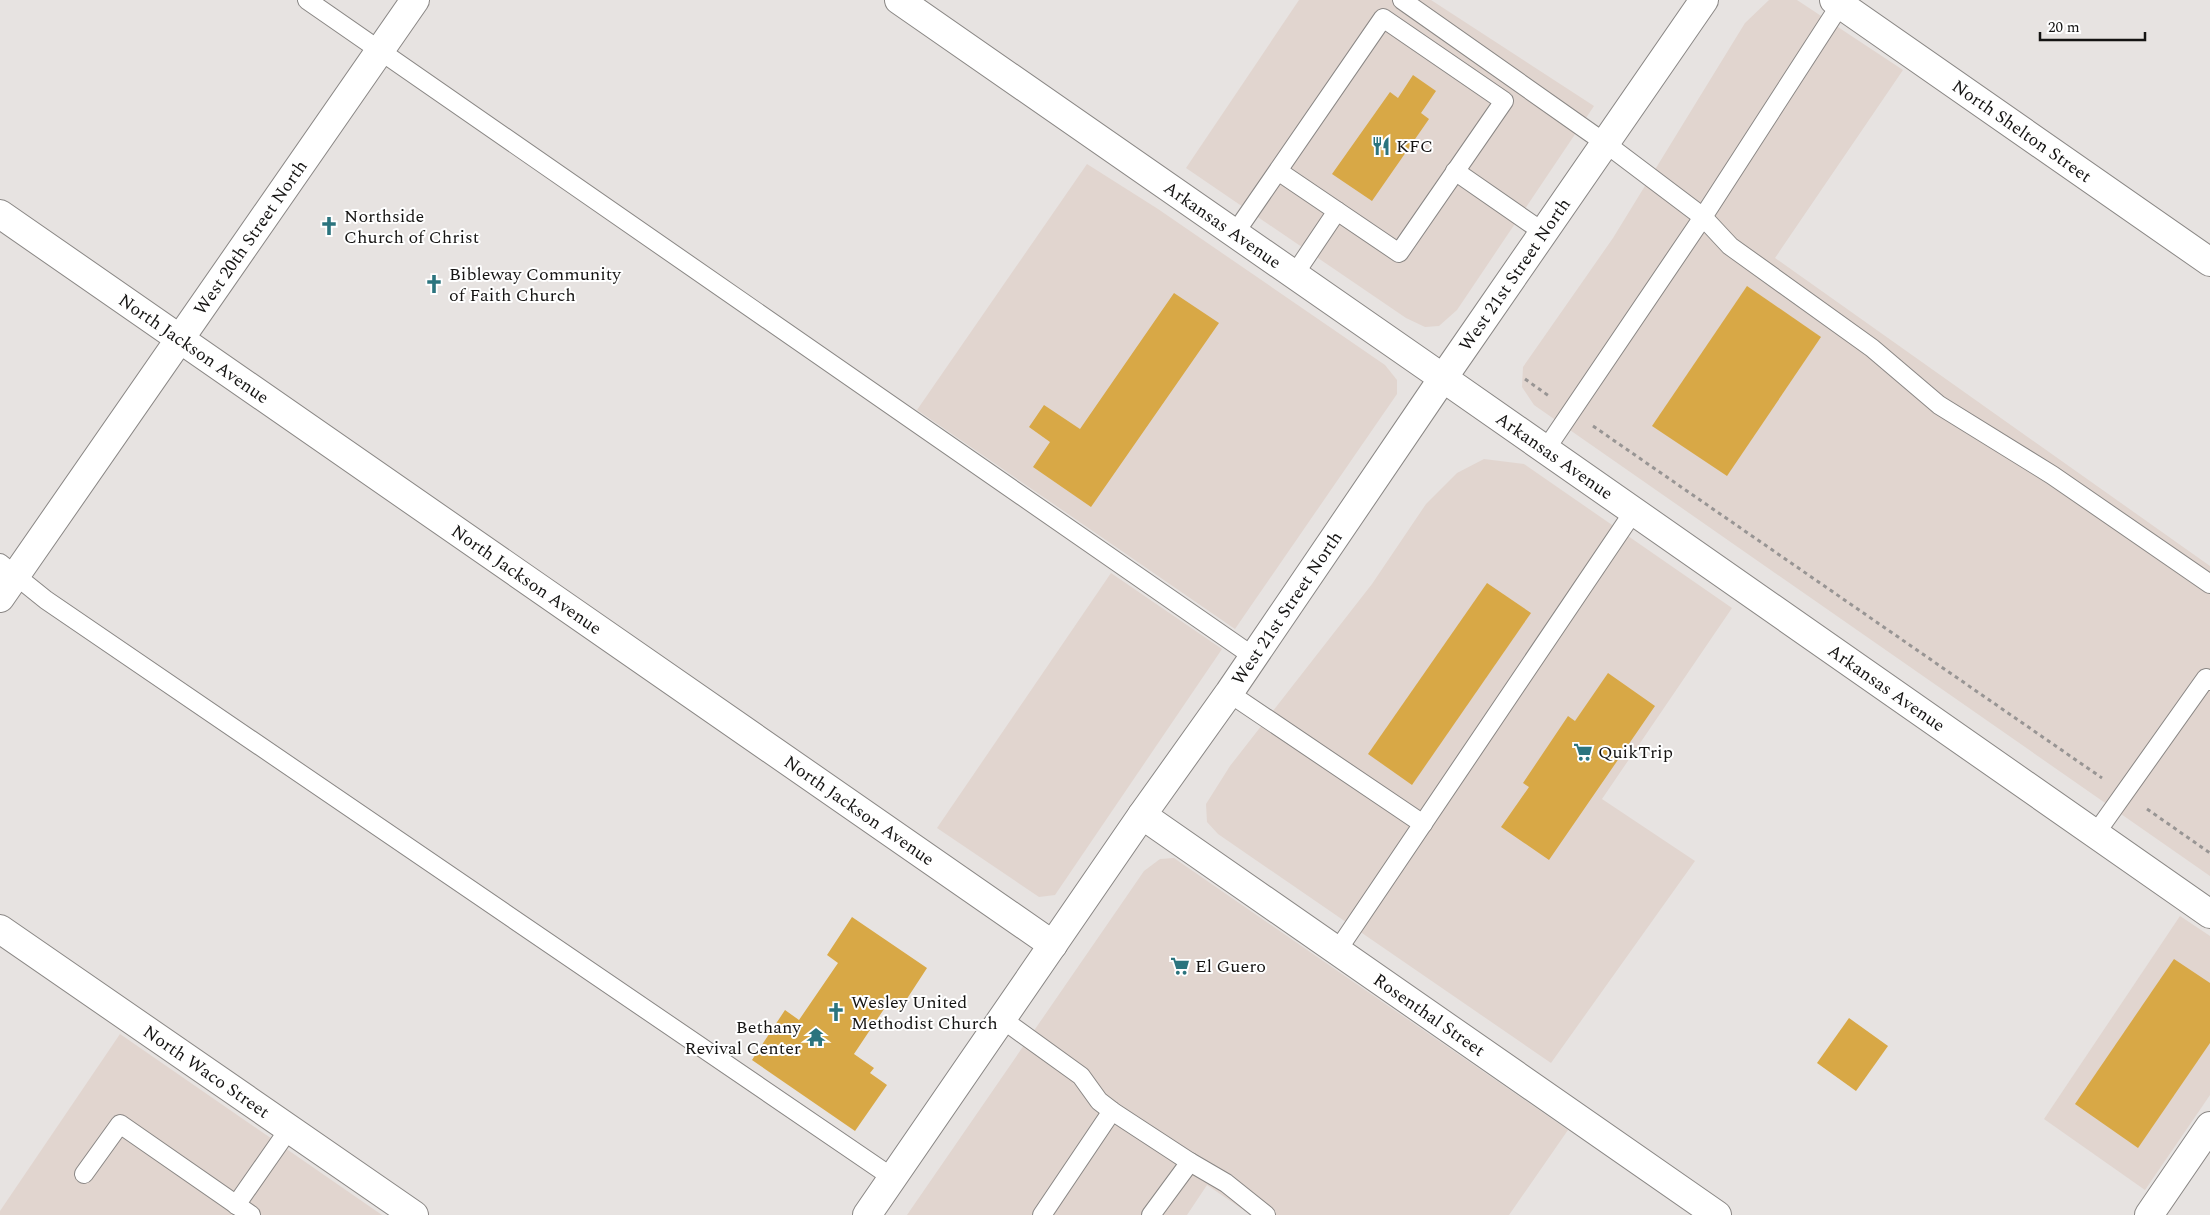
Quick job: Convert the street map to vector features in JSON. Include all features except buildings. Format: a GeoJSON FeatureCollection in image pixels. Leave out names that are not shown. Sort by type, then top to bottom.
{"type":"FeatureCollection","features":[{"type":"Feature","properties":{"kind":"street","name":"West 20th Street North"},"geometry":{"type":"LineString","coordinates":[[0,598],[8,569],[180,338],[415,0]]}},
{"type":"Feature","properties":{"kind":"street","name":"Arkansas Avenue"},"geometry":{"type":"LineString","coordinates":[[899,0],[2210,914]]}},
{"type":"Feature","properties":{"kind":"street","name":"West 21st Street North"},"geometry":{"type":"LineString","coordinates":[[867,1215],[1142,815],[1230,692],[1543,232],[1704,0]]}},
{"type":"Feature","properties":{"kind":"street","name":"North Shelton Street"},"geometry":{"type":"LineString","coordinates":[[1837,2],[2210,262]]}},
{"type":"Feature","properties":{"kind":"street","name":"North Jackson Avenue"},"geometry":{"type":"LineString","coordinates":[[0,214],[1052,945]]}},
{"type":"Feature","properties":{"kind":"street","name":"Rosenthal Street"},"geometry":{"type":"LineString","coordinates":[[1142,815],[1717,1215]]}},
{"type":"Feature","properties":{"kind":"street","name":"North Waco Street"},"geometry":{"type":"LineString","coordinates":[[0,929],[414,1215]]}},
{"type":"Feature","properties":{"kind":"street"},"geometry":{"type":"LineString","coordinates":[[2149,1215],[2210,1126]]}},
{"type":"Feature","properties":{"kind":"lane"},"geometry":{"type":"LineString","coordinates":[[307,0],[1254,657]]}},
{"type":"Feature","properties":{"kind":"lane"},"geometry":{"type":"LineString","coordinates":[[1402,0],[1605,143],[1703,216],[1730,246],[1872,348],[1939,405],[2052,475],[2210,584]]}},
{"type":"Feature","properties":{"kind":"lane"},"geometry":{"type":"LineString","coordinates":[[1546,450],[1703,216],[1837,2]]}},
{"type":"Feature","properties":{"kind":"lane"},"geometry":{"type":"LineString","coordinates":[[1235,233],[1383,18],[1504,101],[1399,253],[1278,171]]}},
{"type":"Feature","properties":{"kind":"lane"},"geometry":{"type":"LineString","coordinates":[[1455,171],[1543,232]]}},
{"type":"Feature","properties":{"kind":"lane"},"geometry":{"type":"LineString","coordinates":[[1294,275],[1338,211]]}},
{"type":"Feature","properties":{"kind":"lane"},"geometry":{"type":"LineString","coordinates":[[1337,951],[1634,511]]}},
{"type":"Feature","properties":{"kind":"lane"},"geometry":{"type":"LineString","coordinates":[[8,569],[46,600],[893,1178]]}},
{"type":"Feature","properties":{"kind":"lane"},"geometry":{"type":"LineString","coordinates":[[2096,833],[2206,678],[2210,681]]}},
{"type":"Feature","properties":{"kind":"lane"},"geometry":{"type":"LineString","coordinates":[[1230,692],[1423,824]]}},
{"type":"Feature","properties":{"kind":"lane"},"geometry":{"type":"LineString","coordinates":[[1002,1019],[1081,1076],[1099,1101],[1112,1111],[1226,1183],[1266,1215]]}},
{"type":"Feature","properties":{"kind":"lane"},"geometry":{"type":"LineString","coordinates":[[1042,1215],[1112,1111]]}},
{"type":"Feature","properties":{"kind":"lane"},"geometry":{"type":"LineString","coordinates":[[84,1174],[120,1124],[251,1215]]}},
{"type":"Feature","properties":{"kind":"lane"},"geometry":{"type":"LineString","coordinates":[[236,1205],[289,1128]]}},
{"type":"Feature","properties":{"kind":"lane"},"geometry":{"type":"LineString","coordinates":[[1150,1215],[1190,1162]]}},
{"type":"Feature","properties":{"kind":"path"},"geometry":{"type":"LineString","coordinates":[[1525,379],[2210,853]]}},
{"type":"Feature","properties":{"kind":"shaded area"},"geometry":{"type":"Polygon","coordinates":[[[1299,0],[1431,0],[1594,106],[1457,310],[1439,326],[1425,327],[1406,318],[1186,168],[1299,0]]]}},
{"type":"Feature","properties":{"kind":"shaded area"},"geometry":{"type":"Polygon","coordinates":[[[1769,0],[1797,0],[1903,70],[1775,258],[2210,566],[2210,876],[1534,405],[1522,387],[1523,367],[1613,238],[1745,23],[1769,0]]]}},
{"type":"Feature","properties":{"kind":"shaded area"},"geometry":{"type":"Polygon","coordinates":[[[1087,164],[1158,209],[1385,365],[1397,380],[1397,394],[1235,629],[917,410],[1087,164]]]}},
{"type":"Feature","properties":{"kind":"shaded area"},"geometry":{"type":"Polygon","coordinates":[[[1484,459],[1524,464],[1732,608],[1602,799],[1695,861],[1551,1063],[1218,834],[1207,822],[1206,804],[1230,766],[1372,584],[1426,504],[1457,473],[1484,459]]]}},
{"type":"Feature","properties":{"kind":"shaded area"},"geometry":{"type":"Polygon","coordinates":[[[1111,573],[1222,649],[1055,895],[1039,897],[937,828],[1111,573]]]}},
{"type":"Feature","properties":{"kind":"shaded area"},"geometry":{"type":"Polygon","coordinates":[[[1174,858],[1568,1130],[1509,1215],[1251,1215],[1207,1185],[1187,1215],[907,1215],[1144,871],[1160,859],[1174,858]]]}},
{"type":"Feature","properties":{"kind":"shaded area"},"geometry":{"type":"Polygon","coordinates":[[[2180,916],[2210,936],[2210,1095],[2145,1190],[2044,1119],[2180,916]]]}},
{"type":"Feature","properties":{"kind":"shaded area"},"geometry":{"type":"Polygon","coordinates":[[[120,1034],[382,1215],[0,1215],[0,1211],[120,1034]]]}},
{"type":"Feature","properties":{"kind":"place","name":"KFC"},"geometry":{"type":"Point","coordinates":[1381,146]}},
{"type":"Feature","properties":{"kind":"place","name":"Northside Church of Christ"},"geometry":{"type":"Point","coordinates":[329,226]}},
{"type":"Feature","properties":{"kind":"place","name":"Bibleway Community of Faith Church"},"geometry":{"type":"Point","coordinates":[434,284]}},
{"type":"Feature","properties":{"kind":"place","name":"QuikTrip"},"geometry":{"type":"Point","coordinates":[1583,752]}},
{"type":"Feature","properties":{"kind":"place","name":"El Guero"},"geometry":{"type":"Point","coordinates":[1180,966]}},
{"type":"Feature","properties":{"kind":"place","name":"Wesley United Methodist Church"},"geometry":{"type":"Point","coordinates":[836,1012]}},
{"type":"Feature","properties":{"kind":"place","name":"Bethany Revival Center"},"geometry":{"type":"Point","coordinates":[816,1037]}}]}
